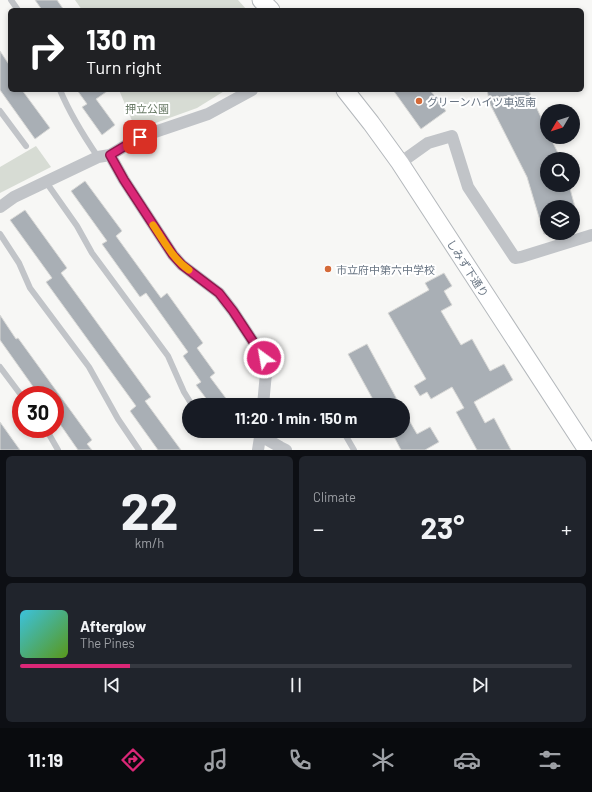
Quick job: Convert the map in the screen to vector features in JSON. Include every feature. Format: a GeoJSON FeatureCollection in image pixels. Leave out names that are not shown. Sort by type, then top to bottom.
{"type":"FeatureCollection","features":[{"type":"Feature","properties":{"kind":"street"},"geometry":{"type":"LineString","coordinates":[[261,0],[269,8]]}},
{"type":"Feature","properties":{"kind":"street"},"geometry":{"type":"LineString","coordinates":[[0,207],[14,197],[104,156],[140,137],[208,114],[248,92]]}},
{"type":"Feature","properties":{"kind":"street","name":"しみず下通り"},"geometry":{"type":"LineString","coordinates":[[347,92],[372,123],[400,163],[587,450]]}},
{"type":"Feature","properties":{"kind":"street"},"geometry":{"type":"LineString","coordinates":[[400,163],[428,143],[452,136],[468,187],[515,258],[592,235]]}},
{"type":"Feature","properties":{"kind":"street"},"geometry":{"type":"LineString","coordinates":[[104,156],[124,180],[173,255],[182,265],[219,293],[258,348],[264,358],[266,373],[264,398]]}},
{"type":"Feature","properties":{"kind":"street"},"geometry":{"type":"LineString","coordinates":[[258,450],[260,438]]}},
{"type":"Feature","properties":{"kind":"street"},"geometry":{"type":"LineString","coordinates":[[266,438],[280,448],[286,450]]}},
{"type":"Feature","properties":{"kind":"lane"},"geometry":{"type":"LineString","coordinates":[[61,92],[67,107],[81,131],[104,156]]}},
{"type":"Feature","properties":{"kind":"lane"},"geometry":{"type":"LineString","coordinates":[[0,111],[26,146]]}},
{"type":"Feature","properties":{"kind":"lane"},"geometry":{"type":"LineString","coordinates":[[46,182],[77,226],[92,253],[168,356],[188,398]]}},
{"type":"Feature","properties":{"kind":"lane"},"geometry":{"type":"LineString","coordinates":[[0,234],[19,263],[30,288],[89,368],[118,419],[139,450]]}},
{"type":"Feature","properties":{"kind":"lane"},"geometry":{"type":"LineString","coordinates":[[0,367],[14,386]]}},
{"type":"Feature","properties":{"kind":"lane"},"geometry":{"type":"LineString","coordinates":[[51,438],[58,450]]}},
{"type":"Feature","properties":{"kind":"lane"},"geometry":{"type":"LineString","coordinates":[[347,438],[354,450]]}},
{"type":"Feature","properties":{"kind":"green space"},"geometry":{"type":"Polygon","coordinates":[[[75,0],[238,0],[245,8],[81,8],[75,0]]]}},
{"type":"Feature","properties":{"kind":"green space","name":"押立公園"},"geometry":{"type":"Polygon","coordinates":[[[120,92],[223,92],[197,108],[136,130],[120,92]]]}},
{"type":"Feature","properties":{"kind":"green space"},"geometry":{"type":"Polygon","coordinates":[[[36,146],[51,167],[0,193],[0,167],[36,146]]]}},
{"type":"Feature","properties":{"kind":"building"},"geometry":{"type":"Polygon","coordinates":[[[35,0],[57,0],[63,8],[41,8],[35,0]]]}},
{"type":"Feature","properties":{"kind":"building"},"geometry":{"type":"Polygon","coordinates":[[[0,51],[8,63],[8,92],[23,92],[50,128],[35,139],[0,90],[0,51]]]}},
{"type":"Feature","properties":{"kind":"building"},"geometry":{"type":"Polygon","coordinates":[[[78,92],[106,92],[96,99],[115,125],[102,135],[82,107],[87,104],[78,92]]]}},
{"type":"Feature","properties":{"kind":"building","name":"グリーンハイツ車返南"},"geometry":{"type":"Polygon","coordinates":[[[394,92],[432,92],[446,111],[421,129],[394,92]]]}},
{"type":"Feature","properties":{"kind":"building"},"geometry":{"type":"Polygon","coordinates":[[[487,92],[530,92],[540,115],[540,144],[554,144],[558,152],[540,152],[540,192],[571,192],[573,200],[540,200],[540,221],[527,177],[490,104],[487,92]]]}},
{"type":"Feature","properties":{"kind":"building"},"geometry":{"type":"Polygon","coordinates":[[[85,181],[122,231],[116,236],[161,298],[167,293],[203,343],[197,348],[215,373],[210,377],[226,398],[206,398],[196,385],[201,382],[183,356],[188,352],[146,293],[140,297],[102,244],[107,241],[71,191],[85,181]]]}},
{"type":"Feature","properties":{"kind":"building"},"geometry":{"type":"Polygon","coordinates":[[[25,210],[67,268],[61,273],[151,397],[145,401],[181,450],[158,450],[130,411],[136,406],[46,282],[52,278],[10,220],[25,210]]]}},
{"type":"Feature","properties":{"kind":"building"},"geometry":{"type":"Polygon","coordinates":[[[444,273],[452,286],[444,291],[452,305],[441,311],[461,345],[472,339],[490,371],[504,364],[513,380],[474,402],[485,423],[494,418],[511,450],[477,450],[456,412],[464,408],[452,387],[431,399],[427,392],[420,396],[414,386],[426,379],[388,313],[429,290],[425,283],[444,273]]]}},
{"type":"Feature","properties":{"kind":"building"},"geometry":{"type":"Polygon","coordinates":[[[0,315],[16,339],[18,338],[53,386],[33,386],[0,340],[0,315]]]}},
{"type":"Feature","properties":{"kind":"building"},"geometry":{"type":"Polygon","coordinates":[[[367,344],[396,398],[372,398],[348,354],[367,344]]]}},
{"type":"Feature","properties":{"kind":"building"},"geometry":{"type":"Polygon","coordinates":[[[64,401],[92,440],[87,444],[92,450],[78,450],[64,430],[64,401]]]}},
{"type":"Feature","properties":{"kind":"building"},"geometry":{"type":"Polygon","coordinates":[[[0,422],[20,450],[0,450],[0,422]]]}},
{"type":"Feature","properties":{"kind":"building"},"geometry":{"type":"Polygon","coordinates":[[[410,422],[417,434],[430,427],[439,442],[425,450],[401,450],[395,438],[410,438],[410,422]]]}},
{"type":"Feature","properties":{"kind":"slow traffic"},"geometry":{"type":"LineString","coordinates":[[153,225],[173,255],[189,270]]}},
{"type":"Feature","properties":{"kind":"place","name":"グリーンハイツ車返南"},"geometry":{"type":"Point","coordinates":[419,101]}},
{"type":"Feature","properties":{"kind":"place","name":"市立府中第六中学校"},"geometry":{"type":"Point","coordinates":[328,269]}},
{"type":"Feature","properties":{"kind":"route"},"geometry":{"type":"LineString","coordinates":[[140,137],[110,155],[124,180],[173,255],[182,265],[219,293],[233,311],[264,358]]}}]}
